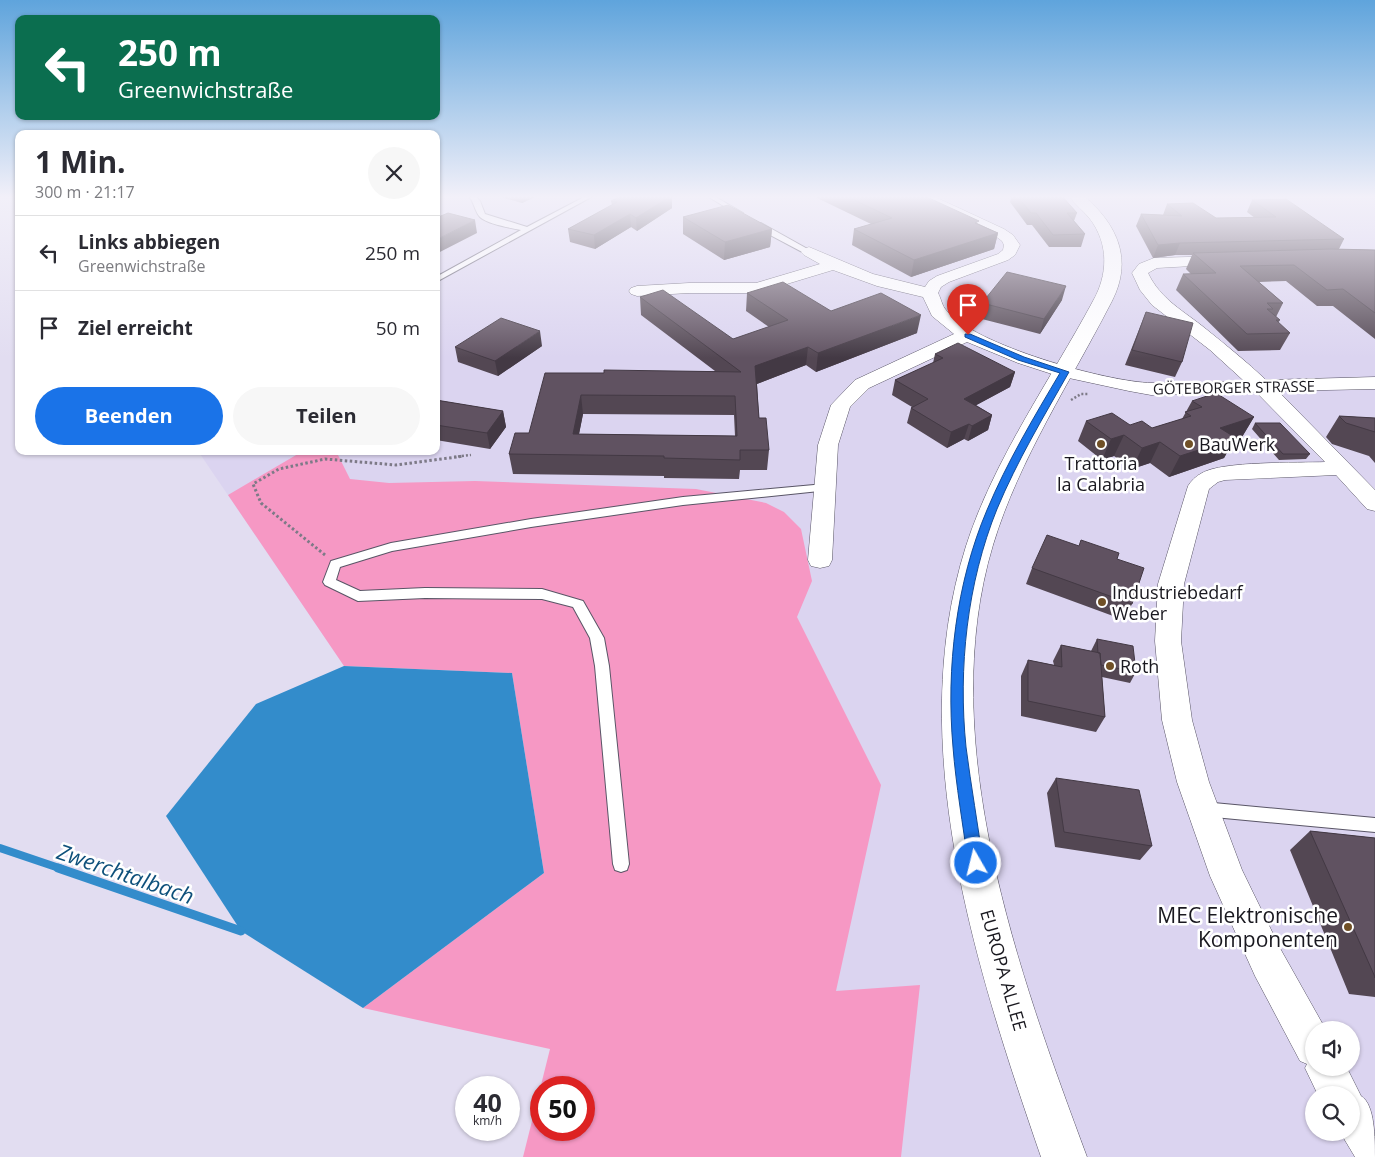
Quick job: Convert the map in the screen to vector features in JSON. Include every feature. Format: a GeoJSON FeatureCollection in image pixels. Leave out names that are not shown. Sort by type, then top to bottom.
{"type":"FeatureCollection","features":[{"type":"Feature","properties":{"kind":"main road","name":"EUROPA ALLEE"},"geometry":{"type":"LineString","coordinates":[[1064,1157],[1042,1098],[1011,1001],[976,863],[960,746],[959,655],[968,584],[978,548],[992,510],[1024,443],[1067,386],[1109,289],[1115,265],[1113,250]]}},
{"type":"Feature","properties":{"kind":"street"},"geometry":{"type":"LineString","coordinates":[[809,252],[833,265],[874,281],[930,293],[936,284],[943,279],[1003,257],[1011,250]]}},
{"type":"Feature","properties":{"kind":"street"},"geometry":{"type":"LineString","coordinates":[[1234,260],[1154,263],[1144,267],[1140,273],[1148,290],[1158,301],[1212,341],[1343,468],[1375,504]]}},
{"type":"Feature","properties":{"kind":"street"},"geometry":{"type":"LineString","coordinates":[[637,291],[689,288],[757,288],[833,265]]}},
{"type":"Feature","properties":{"kind":"street","name":"GÖTEBORGER STRASSE"},"geometry":{"type":"LineString","coordinates":[[930,293],[932,304],[943,319],[968,335],[1021,358],[1067,386],[1097,380],[1160,390],[1375,383]]}},
{"type":"Feature","properties":{"kind":"street"},"geometry":{"type":"LineString","coordinates":[[820,560],[828,445],[842,405],[862,384],[968,335]]}},
{"type":"Feature","properties":{"kind":"street"},"geometry":{"type":"LineString","coordinates":[[1305,1031],[1268,963],[1226,876],[1193,782],[1177,720],[1168,641],[1171,584],[1199,486],[1210,477],[1224,473],[1343,468]]}},
{"type":"Feature","properties":{"kind":"street"},"geometry":{"type":"LineString","coordinates":[[1360,1127],[1375,1151]]}},
{"type":"Feature","properties":{"kind":"lane"},"geometry":{"type":"LineString","coordinates":[[440,278],[491,250]]}},
{"type":"Feature","properties":{"kind":"lane"},"geometry":{"type":"LineString","coordinates":[[805,250],[809,252]]}},
{"type":"Feature","properties":{"kind":"lane"},"geometry":{"type":"LineString","coordinates":[[621,864],[602,666],[597,638],[578,604],[542,594],[425,592],[358,596],[329,582],[335,564],[391,547],[531,522],[683,502],[825,488]]}},
{"type":"Feature","properties":{"kind":"lane"},"geometry":{"type":"LineString","coordinates":[[1202,809],[1375,825]]}},
{"type":"Feature","properties":{"kind":"path"},"geometry":{"type":"LineString","coordinates":[[1067,386],[1081,394],[1094,393],[1097,380]]}},
{"type":"Feature","properties":{"kind":"path"},"geometry":{"type":"LineString","coordinates":[[335,564],[261,503],[253,484],[279,469],[325,459],[396,465],[471,455]]}},
{"type":"Feature","properties":{"kind":"shaded area"},"geometry":{"type":"Polygon","coordinates":[[[440,250],[1375,250],[1375,1157],[561,1157],[575,1141],[595,1141],[595,1076],[585,1076],[618,603],[344,666],[201,455],[440,455],[440,250]]]}},
{"type":"Feature","properties":{"kind":"shaded area"},"geometry":{"type":"Polygon","coordinates":[[[296,455],[338,455],[350,479],[389,483],[475,481],[696,489],[766,503],[784,512],[801,529],[812,581],[797,617],[881,785],[836,991],[920,985],[901,1157],[523,1157],[530,1129],[530,1141],[595,1141],[595,1076],[543,1076],[550,1049],[363,1008],[544,873],[512,673],[344,666],[228,495],[296,455]]]}},
{"type":"Feature","properties":{"kind":"water"},"geometry":{"type":"Polygon","coordinates":[[[344,666],[512,673],[544,873],[363,1008],[241,931],[166,816],[256,704],[344,666]]]}},
{"type":"Feature","properties":{"kind":"building"},"geometry":{"type":"Polygon","coordinates":[[[895,250],[945,250],[914,260],[895,250]]]}},
{"type":"Feature","properties":{"kind":"building"},"geometry":{"type":"Polygon","coordinates":[[[1375,250],[1375,313],[1343,289],[1327,290],[1294,265],[1240,266],[1283,303],[1267,303],[1273,309],[1267,309],[1280,320],[1276,320],[1290,333],[1247,334],[1183,274],[1216,273],[1193,253],[1375,250]]]}},
{"type":"Feature","properties":{"kind":"building"},"geometry":{"type":"Polygon","coordinates":[[[1007,272],[1066,286],[1044,319],[982,303],[1007,272]]]}},
{"type":"Feature","properties":{"kind":"building"},"geometry":{"type":"Polygon","coordinates":[[[783,282],[831,311],[881,293],[921,315],[818,353],[808,347],[755,366],[759,418],[766,418],[769,450],[740,450],[740,460],[664,458],[664,456],[509,454],[515,433],[529,433],[545,373],[604,373],[604,370],[741,372],[640,297],[663,290],[733,339],[788,320],[747,293],[783,282]],[[581,395],[573,434],[737,436],[735,396],[581,395]]]}},
{"type":"Feature","properties":{"kind":"building"},"geometry":{"type":"Polygon","coordinates":[[[1146,312],[1193,323],[1182,362],[1132,350],[1146,312]]]}},
{"type":"Feature","properties":{"kind":"building"},"geometry":{"type":"Polygon","coordinates":[[[501,318],[540,331],[495,361],[455,347],[501,318]]]}},
{"type":"Feature","properties":{"kind":"building"},"geometry":{"type":"Polygon","coordinates":[[[958,343],[1015,372],[964,399],[992,415],[972,426],[969,424],[951,432],[911,408],[928,399],[895,380],[943,358],[935,354],[958,343]]]}},
{"type":"Feature","properties":{"kind":"building"},"geometry":{"type":"Polygon","coordinates":[[[1216,393],[1254,417],[1220,428],[1236,438],[1180,456],[1160,442],[1142,448],[1124,435],[1111,439],[1086,421],[1112,413],[1130,425],[1142,421],[1152,428],[1191,416],[1185,412],[1202,407],[1192,401],[1216,393]]]}},
{"type":"Feature","properties":{"kind":"building"},"geometry":{"type":"Polygon","coordinates":[[[440,401],[503,411],[487,433],[440,426],[440,401]]]}},
{"type":"Feature","properties":{"kind":"building"},"geometry":{"type":"Polygon","coordinates":[[[1339,416],[1375,418],[1375,432],[1346,423],[1339,416]]]}},
{"type":"Feature","properties":{"kind":"building"},"geometry":{"type":"Polygon","coordinates":[[[1255,423],[1280,423],[1310,454],[1283,454],[1255,423]]]}},
{"type":"Feature","properties":{"kind":"building"},"geometry":{"type":"Polygon","coordinates":[[[1047,535],[1079,546],[1081,540],[1119,553],[1117,559],[1144,568],[1132,604],[1032,568],[1047,535]]]}},
{"type":"Feature","properties":{"kind":"building"},"geometry":{"type":"Polygon","coordinates":[[[1097,639],[1133,646],[1136,672],[1101,665],[1097,639]]]}},
{"type":"Feature","properties":{"kind":"building"},"geometry":{"type":"Polygon","coordinates":[[[1061,645],[1100,653],[1105,717],[1028,701],[1028,660],[1062,667],[1061,645]]]}},
{"type":"Feature","properties":{"kind":"building"},"geometry":{"type":"Polygon","coordinates":[[[1056,778],[1139,790],[1152,846],[1064,832],[1056,778]]]}},
{"type":"Feature","properties":{"kind":"building"},"geometry":{"type":"Polygon","coordinates":[[[1310,831],[1375,838],[1375,977],[1310,831]]]}},
{"type":"Feature","properties":{"kind":"waterway","name":"Zwerchtalbach"},"geometry":{"type":"LineString","coordinates":[[0,848],[62,869]]}},
{"type":"Feature","properties":{"kind":"waterway","name":"Zwerchtalbach"},"geometry":{"type":"LineString","coordinates":[[58,868],[241,931]]}},
{"type":"Feature","properties":{"kind":"place","name":"Trattoria la Calabria"},"geometry":{"type":"Point","coordinates":[1101,444]}},
{"type":"Feature","properties":{"kind":"place","name":"BauWerk"},"geometry":{"type":"Point","coordinates":[1189,444]}},
{"type":"Feature","properties":{"kind":"place","name":"Industriebedarf Weber"},"geometry":{"type":"Point","coordinates":[1102,602]}},
{"type":"Feature","properties":{"kind":"place","name":"Roth"},"geometry":{"type":"Point","coordinates":[1110,666]}},
{"type":"Feature","properties":{"kind":"place","name":"MEC Elektronische Komponenten"},"geometry":{"type":"Point","coordinates":[1348,927]}},
{"type":"Feature","properties":{"kind":"route"},"geometry":{"type":"LineString","coordinates":[[968,335],[1002,351],[1064,372],[1024,443],[992,510],[978,548],[968,584],[959,655],[958,690],[960,746],[976,863]]}}]}
